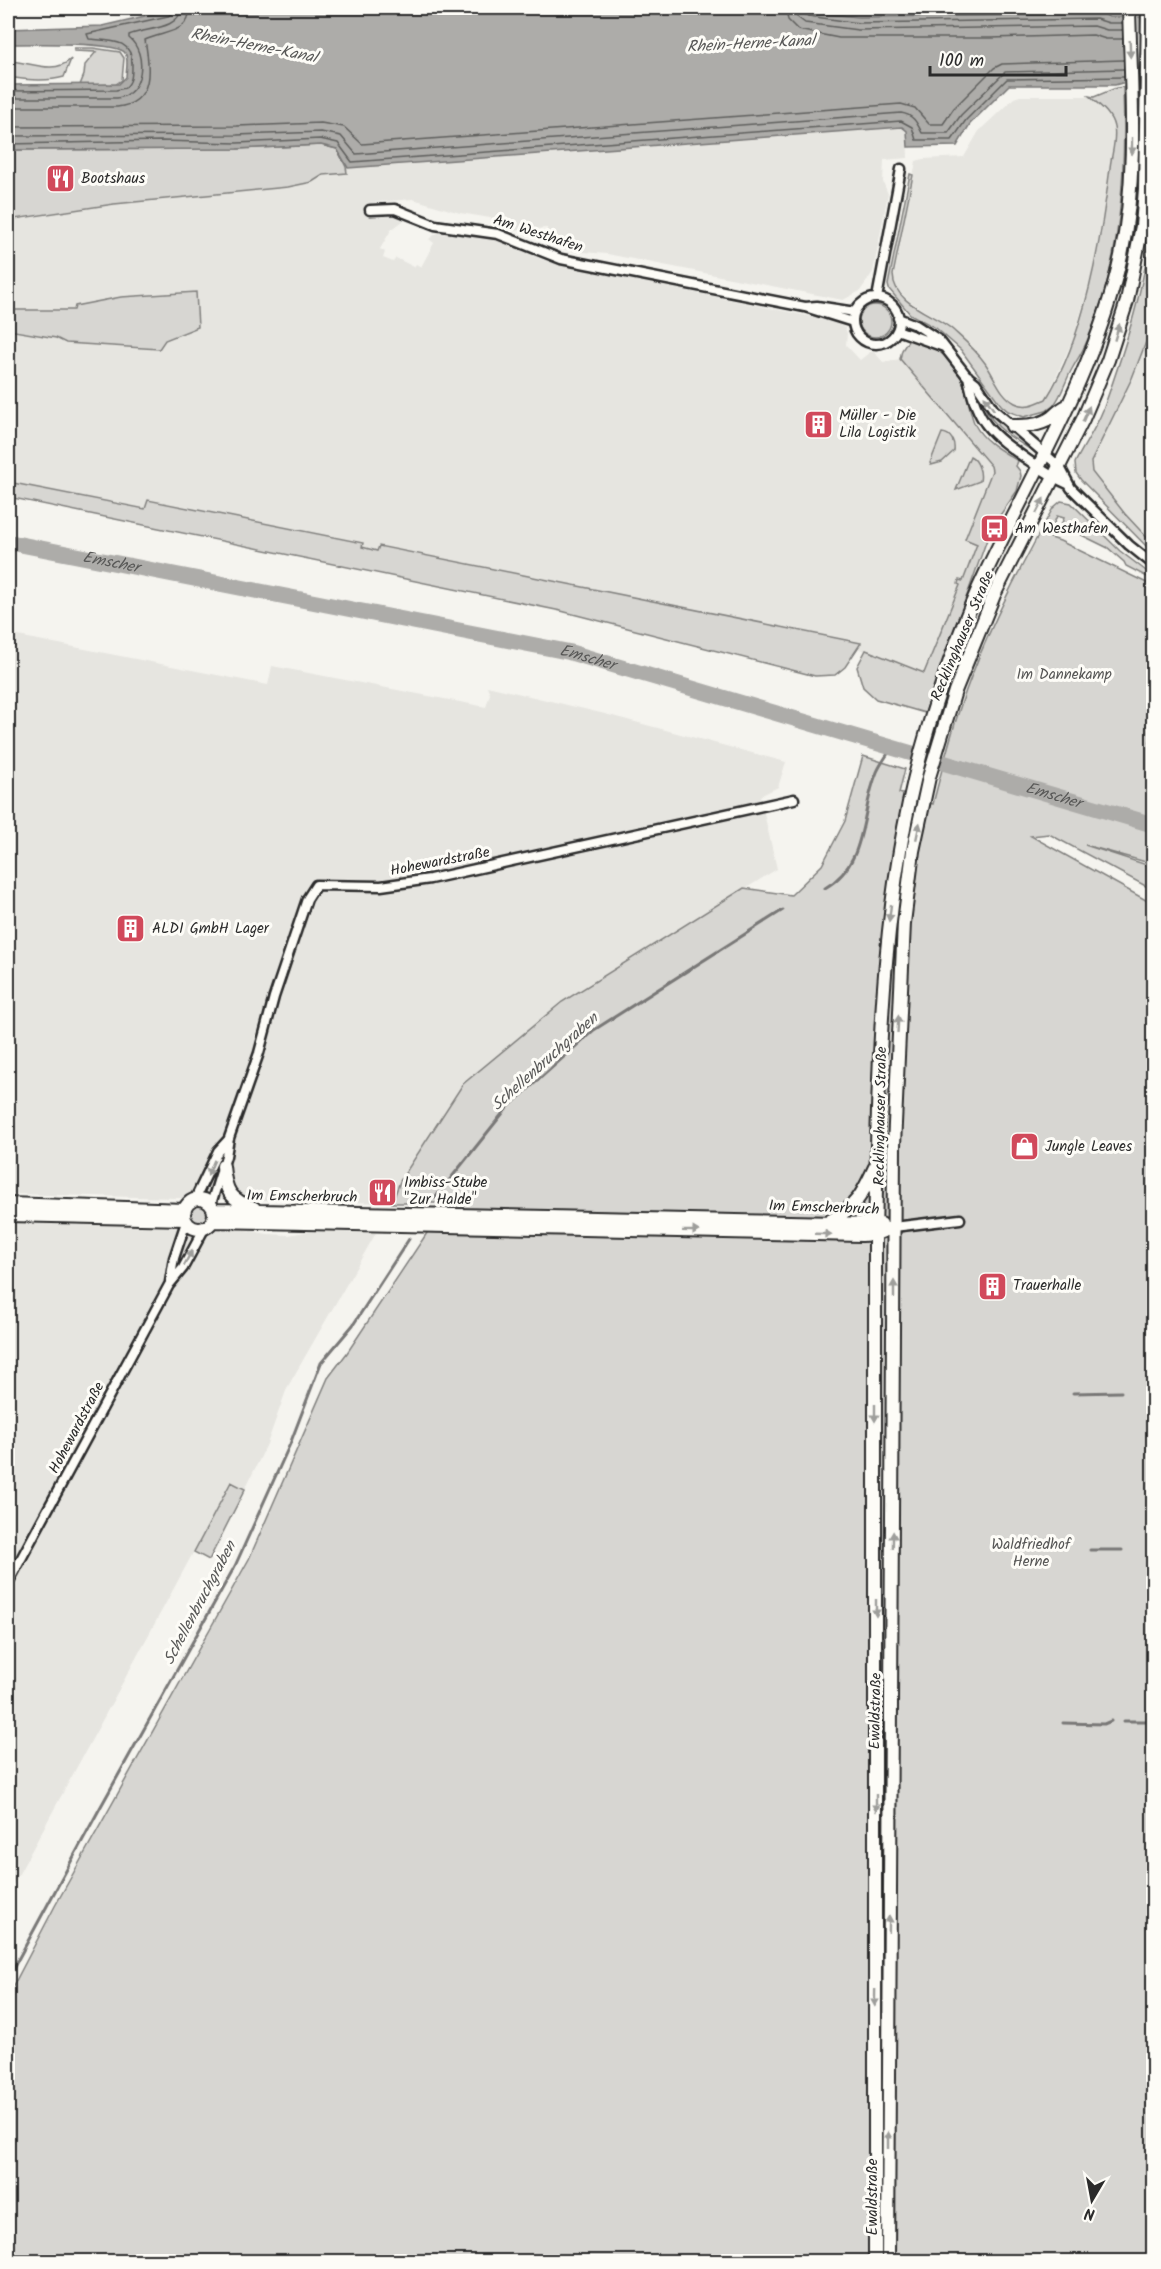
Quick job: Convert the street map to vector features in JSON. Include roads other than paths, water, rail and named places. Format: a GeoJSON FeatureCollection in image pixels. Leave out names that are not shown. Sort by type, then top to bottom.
{"type":"FeatureCollection","features":[{"type":"Feature","properties":{"kind":"main road","name":"Recklinghauser Straße"},"geometry":{"type":"LineString","coordinates":[[875,1229],[889,927],[897,857],[915,773],[948,666],[978,590],[1068,406],[1102,321],[1120,258],[1131,187],[1132,88],[1129,9]]}},
{"type":"Feature","properties":{"kind":"main road","name":"Recklinghauser Straße"},"geometry":{"type":"LineString","coordinates":[[894,1227],[896,1074],[904,923],[913,851],[929,777],[955,691],[994,596],[1098,387],[1129,290],[1142,226],[1145,189],[1148,9]]}},
{"type":"Feature","properties":{"kind":"main road"},"geometry":{"type":"LineString","coordinates":[[1012,426],[1035,425],[1068,406]]}},
{"type":"Feature","properties":{"kind":"main road"},"geometry":{"type":"LineString","coordinates":[[829,1222],[848,1211],[858,1199],[877,1163]]}},
{"type":"Feature","properties":{"kind":"main road"},"geometry":{"type":"LineString","coordinates":[[223,1166],[225,1182],[230,1194],[240,1203],[267,1212]]}},
{"type":"Feature","properties":{"kind":"main road"},"geometry":{"type":"LineString","coordinates":[[185,1217],[189,1203],[195,1199]]}},
{"type":"Feature","properties":{"kind":"main road","name":"Im Emscherbruch"},"geometry":{"type":"LineString","coordinates":[[195,1199],[206,1200],[210,1216]]}},
{"type":"Feature","properties":{"kind":"main road","name":"Im Emscherbruch"},"geometry":{"type":"LineString","coordinates":[[8,1204],[185,1217],[194,1228],[210,1216],[267,1212],[496,1218],[829,1222],[875,1229]]}},
{"type":"Feature","properties":{"kind":"main road","name":"Im Emscherbruch"},"geometry":{"type":"LineString","coordinates":[[8,1215],[185,1217]]}},
{"type":"Feature","properties":{"kind":"main road","name":"Im Emscherbruch"},"geometry":{"type":"LineString","coordinates":[[210,1216],[875,1229],[894,1227]]}},
{"type":"Feature","properties":{"kind":"main road","name":"Ewaldstraße"},"geometry":{"type":"LineString","coordinates":[[888,2262],[894,1227]]}},
{"type":"Feature","properties":{"kind":"main road","name":"Ewaldstraße"},"geometry":{"type":"LineString","coordinates":[[875,1229],[875,2262]]}},
{"type":"Feature","properties":{"kind":"street"},"geometry":{"type":"LineString","coordinates":[[877,298],[901,169]]}},
{"type":"Feature","properties":{"kind":"street","name":"Am Westhafen"},"geometry":{"type":"LineString","coordinates":[[370,210],[395,209],[435,225],[498,234],[561,258],[805,307],[853,322]]}},
{"type":"Feature","properties":{"kind":"street"},"geometry":{"type":"LineString","coordinates":[[877,298],[891,304],[898,318],[897,330],[883,343],[869,343],[858,335],[853,322],[855,312],[864,302],[877,298]]}},
{"type":"Feature","properties":{"kind":"street","name":"Am Westhafen"},"geometry":{"type":"LineString","coordinates":[[805,307],[817,306],[855,312]]}},
{"type":"Feature","properties":{"kind":"street"},"geometry":{"type":"LineString","coordinates":[[898,318],[929,332],[939,340],[976,383],[994,410],[1060,467],[1068,484],[1129,545],[1154,565]]}},
{"type":"Feature","properties":{"kind":"street"},"geometry":{"type":"LineString","coordinates":[[897,330],[944,347]]}},
{"type":"Feature","properties":{"kind":"street"},"geometry":{"type":"LineString","coordinates":[[968,376],[978,412],[989,431],[1054,479],[1068,484]]}},
{"type":"Feature","properties":{"kind":"street","name":"Hohewardstraße"},"geometry":{"type":"LineString","coordinates":[[8,1583],[169,1286],[183,1268],[210,1216],[230,1138],[259,1053],[274,997],[307,899],[316,885],[381,886],[430,879],[794,799]]}},
{"type":"Feature","properties":{"kind":"street","name":"Hohewardstraße"},"geometry":{"type":"LineString","coordinates":[[195,1199],[218,1151],[230,1138]]}},
{"type":"Feature","properties":{"kind":"street","name":"Hohewardstraße"},"geometry":{"type":"LineString","coordinates":[[169,1286],[185,1217]]}},
{"type":"Feature","properties":{"kind":"street"},"geometry":{"type":"LineString","coordinates":[[894,1227],[960,1219]]}},
{"type":"Feature","properties":{"kind":"water","name":"Rhein-Herne-Kanal"},"geometry":{"type":"Polygon","coordinates":[[[179,8],[802,8],[828,14],[859,17],[1100,12],[1109,17],[1153,17],[1153,83],[1009,85],[970,124],[957,146],[908,147],[907,131],[902,127],[348,168],[337,149],[321,145],[237,149],[8,150],[8,85],[119,84],[126,77],[127,62],[125,53],[119,49],[106,47],[70,44],[8,44],[8,29],[102,26],[179,8]]]}},
{"type":"Feature","properties":{"kind":"waterway","name":"Emscher"},"geometry":{"type":"LineString","coordinates":[[8,542],[569,652],[1154,825]]}},
{"type":"Feature","properties":{"kind":"waterway","name":"Schellenbruchgraben"},"geometry":{"type":"LineString","coordinates":[[825,888],[839,878],[856,851],[877,772],[892,748]]}},
{"type":"Feature","properties":{"kind":"waterway","name":"Schellenbruchgraben"},"geometry":{"type":"LineString","coordinates":[[435,1198],[507,1108],[594,1030],[783,910]]}},
{"type":"Feature","properties":{"kind":"waterway","name":"Schellenbruchgraben"},"geometry":{"type":"LineString","coordinates":[[8,1978],[235,1566],[290,1444],[321,1363],[353,1325],[409,1239]]}},
{"type":"Feature","properties":{"kind":"waterway"},"geometry":{"type":"LineString","coordinates":[[1073,1393],[1121,1392]]}},
{"type":"Feature","properties":{"kind":"waterway"},"geometry":{"type":"LineString","coordinates":[[1090,1550],[1122,1550]]}},
{"type":"Feature","properties":{"kind":"waterway"},"geometry":{"type":"LineString","coordinates":[[1063,1723],[1104,1724],[1111,1721]]}},
{"type":"Feature","properties":{"kind":"waterway"},"geometry":{"type":"LineString","coordinates":[[1124,1721],[1154,1721]]}},
{"type":"Feature","properties":{"kind":"place","name":"Bootshaus"},"geometry":{"type":"Point","coordinates":[60,179]}},
{"type":"Feature","properties":{"kind":"place","name":"Müller - Die Lila Logistik"},"geometry":{"type":"Point","coordinates":[818,425]}},
{"type":"Feature","properties":{"kind":"place","name":"Am Westhafen"},"geometry":{"type":"Point","coordinates":[994,529]}},
{"type":"Feature","properties":{"kind":"place","name":"ALDI GmbH Lager"},"geometry":{"type":"Point","coordinates":[131,929]}},
{"type":"Feature","properties":{"kind":"place","name":"Jungle Leaves"},"geometry":{"type":"Point","coordinates":[1024,1147]}},
{"type":"Feature","properties":{"kind":"place","name":"Imbiss-Stube \"Zur Halde\""},"geometry":{"type":"Point","coordinates":[383,1192]}},
{"type":"Feature","properties":{"kind":"place","name":"Trauerhalle"},"geometry":{"type":"Point","coordinates":[992,1286]}},
{"type":"Feature","properties":{"kind":"park label","name":"Im Dannekamp"},"geometry":{"type":"Point","coordinates":[1064,675]}},
{"type":"Feature","properties":{"kind":"park label","name":"Waldfriedhof Herne"},"geometry":{"type":"Point","coordinates":[1031,1554]}}]}
